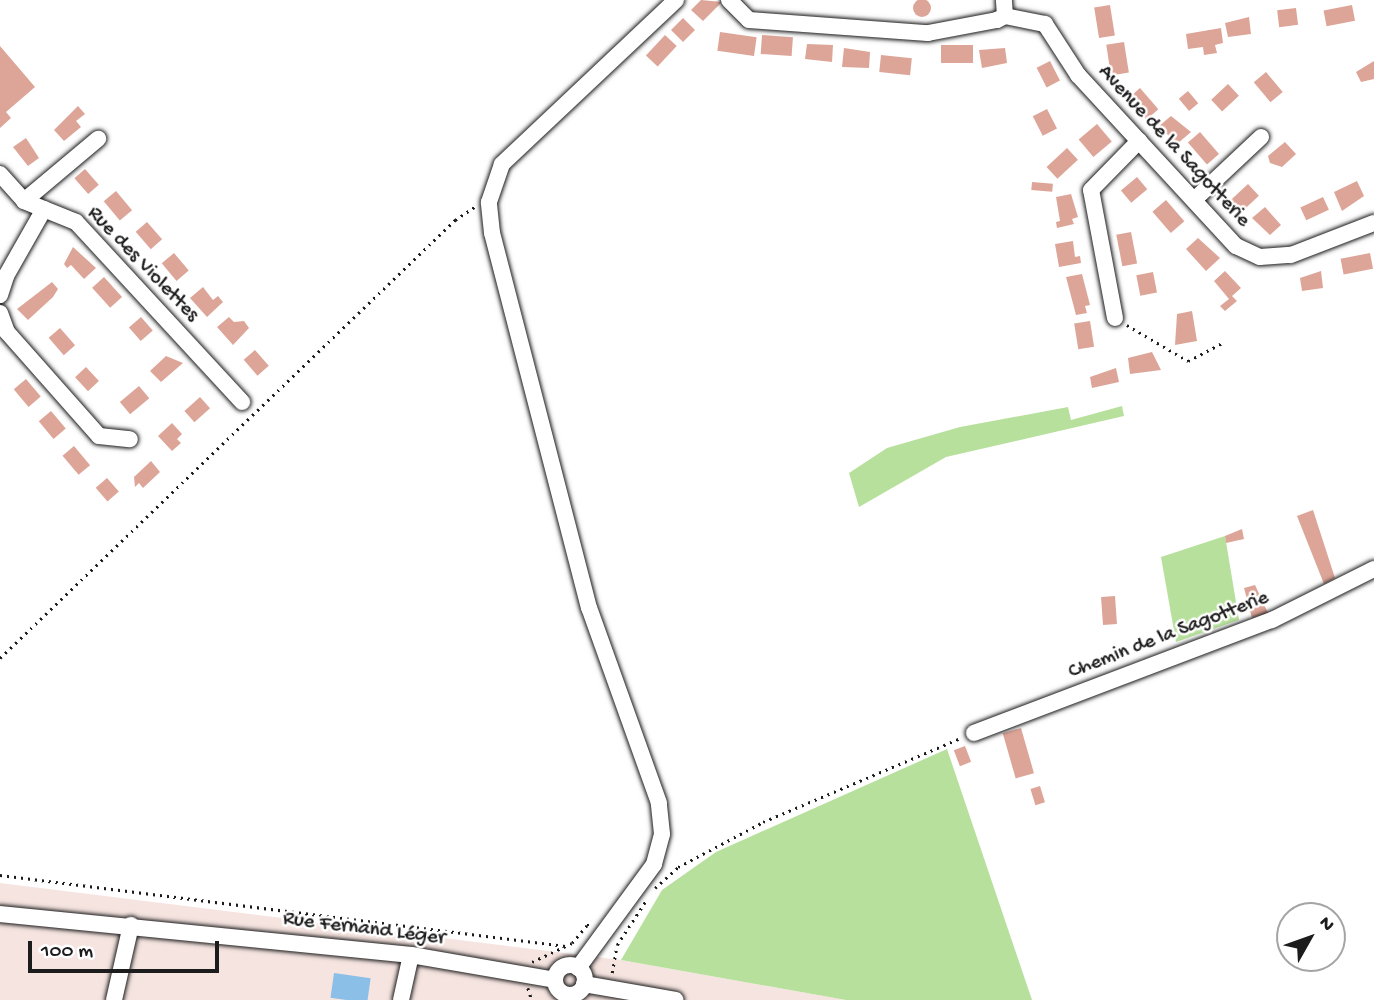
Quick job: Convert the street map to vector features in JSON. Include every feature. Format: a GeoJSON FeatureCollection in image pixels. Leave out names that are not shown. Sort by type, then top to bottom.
{"type":"FeatureCollection","features":[{"type":"Feature","properties":{"kind":"street"},"geometry":{"type":"LineString","coordinates":[[578,968],[654,864],[663,834],[660,803],[589,608],[492,233],[489,202],[502,164],[676,0]]}},
{"type":"Feature","properties":{"kind":"street"},"geometry":{"type":"LineString","coordinates":[[729,0],[749,20],[928,33],[1005,8]]}},
{"type":"Feature","properties":{"kind":"street","name":"Avenue de la Sagotterie"},"geometry":{"type":"LineString","coordinates":[[1005,8],[1045,24],[1078,75],[1236,246],[1260,257],[1292,255],[1374,223]]}},
{"type":"Feature","properties":{"kind":"street"},"geometry":{"type":"LineString","coordinates":[[1194,200],[1261,137]]}},
{"type":"Feature","properties":{"kind":"street"},"geometry":{"type":"LineString","coordinates":[[24,201],[98,139]]}},
{"type":"Feature","properties":{"kind":"street"},"geometry":{"type":"LineString","coordinates":[[1115,318],[1091,190],[1139,141]]}},
{"type":"Feature","properties":{"kind":"street","name":"Rue des Violettes"},"geometry":{"type":"LineString","coordinates":[[0,174],[24,201],[76,222],[242,402]]}},
{"type":"Feature","properties":{"kind":"street"},"geometry":{"type":"LineString","coordinates":[[0,295],[44,209]]}},
{"type":"Feature","properties":{"kind":"street"},"geometry":{"type":"LineString","coordinates":[[0,313],[7,332],[99,436],[130,439]]}},
{"type":"Feature","properties":{"kind":"street","name":"Chemin de la Sagotterie"},"geometry":{"type":"LineString","coordinates":[[974,733],[1272,620],[1374,569]]}},
{"type":"Feature","properties":{"kind":"street","name":"Rue Fernand Léger"},"geometry":{"type":"LineString","coordinates":[[0,914],[411,955],[555,980]]}},
{"type":"Feature","properties":{"kind":"street"},"geometry":{"type":"LineString","coordinates":[[114,1000],[131,925]]}},
{"type":"Feature","properties":{"kind":"street"},"geometry":{"type":"LineString","coordinates":[[401,1000],[411,955]]}},
{"type":"Feature","properties":{"kind":"street"},"geometry":{"type":"LineString","coordinates":[[578,968],[563,967],[555,980],[565,997],[579,992],[584,984]]}},
{"type":"Feature","properties":{"kind":"street"},"geometry":{"type":"LineString","coordinates":[[578,968],[584,984]]}},
{"type":"Feature","properties":{"kind":"street"},"geometry":{"type":"LineString","coordinates":[[584,984],[676,1000]]}},
{"type":"Feature","properties":{"kind":"path"},"geometry":{"type":"LineString","coordinates":[[0,658],[455,220],[489,202]]}},
{"type":"Feature","properties":{"kind":"path"},"geometry":{"type":"LineString","coordinates":[[1115,318],[1188,361],[1224,342]]}},
{"type":"Feature","properties":{"kind":"path"},"geometry":{"type":"LineString","coordinates":[[610,966],[617,945],[653,890],[678,867],[763,822],[974,733]]}},
{"type":"Feature","properties":{"kind":"path"},"geometry":{"type":"LineString","coordinates":[[0,875],[566,946]]}},
{"type":"Feature","properties":{"kind":"shaded area"},"geometry":{"type":"Polygon","coordinates":[[[0,883],[621,960],[846,1000],[0,1000],[0,883]]]}},
{"type":"Feature","properties":{"kind":"green space"},"geometry":{"type":"Polygon","coordinates":[[[1122,406],[1124,416],[946,457],[859,507],[849,473],[887,448],[960,427],[1068,407],[1071,420],[1122,406]]]}},
{"type":"Feature","properties":{"kind":"green space"},"geometry":{"type":"Polygon","coordinates":[[[1225,536],[1239,620],[1176,642],[1161,557],[1225,536]]]}},
{"type":"Feature","properties":{"kind":"green space"},"geometry":{"type":"Polygon","coordinates":[[[947,749],[1032,1000],[846,1000],[621,960],[662,890],[716,852],[947,749]]]}},
{"type":"Feature","properties":{"kind":"water"},"geometry":{"type":"Polygon","coordinates":[[[334,973],[371,978],[368,1000],[331,998],[334,973]]]}},
{"type":"Feature","properties":{"kind":"building"},"geometry":{"type":"Polygon","coordinates":[[[918,-1],[926,-1],[931,8],[929,15],[918,17],[913,12],[913,4],[918,-1]]]}},
{"type":"Feature","properties":{"kind":"building"},"geometry":{"type":"Polygon","coordinates":[[[701,0],[722,2],[703,21],[691,10],[701,0]]]}},
{"type":"Feature","properties":{"kind":"building"},"geometry":{"type":"Polygon","coordinates":[[[1110,5],[1115,36],[1099,38],[1094,8],[1110,5]]]}},
{"type":"Feature","properties":{"kind":"building"},"geometry":{"type":"Polygon","coordinates":[[[1352,5],[1355,21],[1327,26],[1324,11],[1352,5]]]}},
{"type":"Feature","properties":{"kind":"building"},"geometry":{"type":"Polygon","coordinates":[[[1296,8],[1298,25],[1279,27],[1277,10],[1296,8]]]}},
{"type":"Feature","properties":{"kind":"building"},"geometry":{"type":"Polygon","coordinates":[[[1249,17],[1251,34],[1228,37],[1225,23],[1249,17]]]}},
{"type":"Feature","properties":{"kind":"building"},"geometry":{"type":"Polygon","coordinates":[[[683,18],[695,30],[683,42],[671,30],[683,18]]]}},
{"type":"Feature","properties":{"kind":"building"},"geometry":{"type":"Polygon","coordinates":[[[1221,28],[1223,43],[1215,45],[1217,53],[1204,55],[1203,47],[1188,49],[1186,34],[1221,28]]]}},
{"type":"Feature","properties":{"kind":"building"},"geometry":{"type":"Polygon","coordinates":[[[720,32],[757,37],[754,56],[717,51],[720,32]]]}},
{"type":"Feature","properties":{"kind":"building"},"geometry":{"type":"Polygon","coordinates":[[[665,35],[677,46],[658,66],[646,55],[665,35]]]}},
{"type":"Feature","properties":{"kind":"building"},"geometry":{"type":"Polygon","coordinates":[[[762,35],[793,37],[792,56],[761,54],[762,35]]]}},
{"type":"Feature","properties":{"kind":"building"},"geometry":{"type":"Polygon","coordinates":[[[1124,42],[1129,73],[1111,75],[1106,45],[1124,42]]]}},
{"type":"Feature","properties":{"kind":"building"},"geometry":{"type":"Polygon","coordinates":[[[807,44],[833,45],[832,62],[805,59],[807,44]]]}},
{"type":"Feature","properties":{"kind":"building"},"geometry":{"type":"Polygon","coordinates":[[[941,45],[973,45],[973,63],[941,63],[941,45]]]}},
{"type":"Feature","properties":{"kind":"building"},"geometry":{"type":"Polygon","coordinates":[[[0,46],[35,87],[6,112],[11,118],[0,128],[0,46]]]}},
{"type":"Feature","properties":{"kind":"building"},"geometry":{"type":"Polygon","coordinates":[[[844,48],[870,52],[869,68],[842,67],[844,48]]]}},
{"type":"Feature","properties":{"kind":"building"},"geometry":{"type":"Polygon","coordinates":[[[1005,48],[1007,63],[982,68],[979,50],[1005,48]]]}},
{"type":"Feature","properties":{"kind":"building"},"geometry":{"type":"Polygon","coordinates":[[[881,55],[912,58],[910,75],[879,72],[881,55]]]}},
{"type":"Feature","properties":{"kind":"building"},"geometry":{"type":"Polygon","coordinates":[[[1050,61],[1060,81],[1047,87],[1037,68],[1050,61]]]}},
{"type":"Feature","properties":{"kind":"building"},"geometry":{"type":"Polygon","coordinates":[[[1374,61],[1374,79],[1361,82],[1356,72],[1374,61]]]}},
{"type":"Feature","properties":{"kind":"building"},"geometry":{"type":"Polygon","coordinates":[[[1266,72],[1283,92],[1270,102],[1254,82],[1266,72]]]}},
{"type":"Feature","properties":{"kind":"building"},"geometry":{"type":"Polygon","coordinates":[[[1228,84],[1239,96],[1222,111],[1211,100],[1228,84]]]}},
{"type":"Feature","properties":{"kind":"building"},"geometry":{"type":"Polygon","coordinates":[[[1140,88],[1158,109],[1146,120],[1128,98],[1140,88]]]}},
{"type":"Feature","properties":{"kind":"building"},"geometry":{"type":"Polygon","coordinates":[[[1188,91],[1198,103],[1189,111],[1179,99],[1188,91]]]}},
{"type":"Feature","properties":{"kind":"building"},"geometry":{"type":"Polygon","coordinates":[[[78,106],[85,114],[76,121],[81,127],[64,141],[54,130],[78,106]]]}},
{"type":"Feature","properties":{"kind":"building"},"geometry":{"type":"Polygon","coordinates":[[[1047,109],[1057,129],[1043,136],[1033,116],[1047,109]]]}},
{"type":"Feature","properties":{"kind":"building"},"geometry":{"type":"Polygon","coordinates":[[[1171,116],[1191,132],[1177,144],[1159,126],[1171,116]]]}},
{"type":"Feature","properties":{"kind":"building"},"geometry":{"type":"Polygon","coordinates":[[[1097,124],[1112,142],[1093,157],[1079,139],[1097,124]]]}},
{"type":"Feature","properties":{"kind":"building"},"geometry":{"type":"Polygon","coordinates":[[[1200,132],[1219,154],[1207,164],[1188,142],[1200,132]]]}},
{"type":"Feature","properties":{"kind":"building"},"geometry":{"type":"Polygon","coordinates":[[[26,138],[39,158],[28,166],[13,147],[26,138]]]}},
{"type":"Feature","properties":{"kind":"building"},"geometry":{"type":"Polygon","coordinates":[[[1285,142],[1296,154],[1282,167],[1270,163],[1268,156],[1285,142]]]}},
{"type":"Feature","properties":{"kind":"building"},"geometry":{"type":"Polygon","coordinates":[[[1067,148],[1078,160],[1057,179],[1047,167],[1067,148]]]}},
{"type":"Feature","properties":{"kind":"building"},"geometry":{"type":"Polygon","coordinates":[[[85,169],[99,185],[88,194],[74,178],[85,169]]]}},
{"type":"Feature","properties":{"kind":"building"},"geometry":{"type":"Polygon","coordinates":[[[1137,177],[1147,189],[1131,203],[1121,190],[1137,177]]]}},
{"type":"Feature","properties":{"kind":"building"},"geometry":{"type":"Polygon","coordinates":[[[1357,181],[1364,196],[1342,211],[1334,192],[1357,181]]]}},
{"type":"Feature","properties":{"kind":"building"},"geometry":{"type":"Polygon","coordinates":[[[1032,182],[1053,184],[1052,192],[1031,190],[1032,182]]]}},
{"type":"Feature","properties":{"kind":"building"},"geometry":{"type":"Polygon","coordinates":[[[1248,184],[1259,196],[1241,213],[1230,201],[1248,184]]]}},
{"type":"Feature","properties":{"kind":"building"},"geometry":{"type":"Polygon","coordinates":[[[116,191],[132,210],[120,220],[104,201],[116,191]]]}},
{"type":"Feature","properties":{"kind":"building"},"geometry":{"type":"Polygon","coordinates":[[[1071,194],[1078,217],[1072,219],[1074,224],[1057,228],[1056,222],[1060,221],[1056,197],[1071,194]]]}},
{"type":"Feature","properties":{"kind":"building"},"geometry":{"type":"Polygon","coordinates":[[[1323,197],[1329,210],[1306,220],[1300,208],[1323,197]]]}},
{"type":"Feature","properties":{"kind":"building"},"geometry":{"type":"Polygon","coordinates":[[[1166,200],[1184,221],[1171,233],[1152,212],[1166,200]]]}},
{"type":"Feature","properties":{"kind":"building"},"geometry":{"type":"Polygon","coordinates":[[[1265,207],[1281,225],[1270,235],[1252,218],[1265,207]]]}},
{"type":"Feature","properties":{"kind":"building"},"geometry":{"type":"Polygon","coordinates":[[[147,222],[162,239],[151,249],[136,232],[147,222]]]}},
{"type":"Feature","properties":{"kind":"building"},"geometry":{"type":"Polygon","coordinates":[[[1131,232],[1137,263],[1122,266],[1116,235],[1131,232]]]}},
{"type":"Feature","properties":{"kind":"building"},"geometry":{"type":"Polygon","coordinates":[[[1198,238],[1220,258],[1206,271],[1186,249],[1198,238]]]}},
{"type":"Feature","properties":{"kind":"building"},"geometry":{"type":"Polygon","coordinates":[[[1073,241],[1075,257],[1080,256],[1081,263],[1059,267],[1055,244],[1073,241]]]}},
{"type":"Feature","properties":{"kind":"building"},"geometry":{"type":"Polygon","coordinates":[[[73,247],[96,268],[84,279],[71,265],[67,268],[64,264],[73,247]]]}},
{"type":"Feature","properties":{"kind":"building"},"geometry":{"type":"Polygon","coordinates":[[[174,253],[189,271],[177,281],[162,263],[174,253]]]}},
{"type":"Feature","properties":{"kind":"building"},"geometry":{"type":"Polygon","coordinates":[[[1370,253],[1373,269],[1344,274],[1341,259],[1370,253]]]}},
{"type":"Feature","properties":{"kind":"building"},"geometry":{"type":"Polygon","coordinates":[[[1225,271],[1241,288],[1232,296],[1237,301],[1225,311],[1220,306],[1229,299],[1214,281],[1225,271]]]}},
{"type":"Feature","properties":{"kind":"building"},"geometry":{"type":"Polygon","coordinates":[[[1321,271],[1323,288],[1302,291],[1300,278],[1321,271]]]}},
{"type":"Feature","properties":{"kind":"building"},"geometry":{"type":"Polygon","coordinates":[[[1153,272],[1157,293],[1140,296],[1136,275],[1153,272]]]}},
{"type":"Feature","properties":{"kind":"building"},"geometry":{"type":"Polygon","coordinates":[[[1082,274],[1090,305],[1085,306],[1087,313],[1076,315],[1066,277],[1082,274]]]}},
{"type":"Feature","properties":{"kind":"building"},"geometry":{"type":"Polygon","coordinates":[[[104,277],[122,297],[110,308],[92,288],[104,277]]]}},
{"type":"Feature","properties":{"kind":"building"},"geometry":{"type":"Polygon","coordinates":[[[52,282],[58,289],[53,297],[28,320],[17,309],[52,282]]]}},
{"type":"Feature","properties":{"kind":"building"},"geometry":{"type":"Polygon","coordinates":[[[203,287],[213,300],[218,296],[223,302],[207,317],[190,298],[203,287]]]}},
{"type":"Feature","properties":{"kind":"building"},"geometry":{"type":"Polygon","coordinates":[[[1192,311],[1197,341],[1175,345],[1177,314],[1192,311]]]}},
{"type":"Feature","properties":{"kind":"building"},"geometry":{"type":"Polygon","coordinates":[[[141,317],[153,331],[141,341],[129,327],[141,317]]]}},
{"type":"Feature","properties":{"kind":"building"},"geometry":{"type":"Polygon","coordinates":[[[229,317],[234,322],[244,321],[249,328],[233,345],[217,327],[229,317]]]}},
{"type":"Feature","properties":{"kind":"building"},"geometry":{"type":"Polygon","coordinates":[[[1090,321],[1094,347],[1078,349],[1074,324],[1090,321]]]}},
{"type":"Feature","properties":{"kind":"building"},"geometry":{"type":"Polygon","coordinates":[[[60,328],[75,345],[64,355],[49,338],[60,328]]]}},
{"type":"Feature","properties":{"kind":"building"},"geometry":{"type":"Polygon","coordinates":[[[255,350],[269,366],[257,376],[244,360],[255,350]]]}},
{"type":"Feature","properties":{"kind":"building"},"geometry":{"type":"Polygon","coordinates":[[[1152,352],[1161,370],[1130,374],[1128,358],[1152,352]]]}},
{"type":"Feature","properties":{"kind":"building"},"geometry":{"type":"Polygon","coordinates":[[[166,356],[183,363],[161,382],[150,371],[166,356]]]}},
{"type":"Feature","properties":{"kind":"building"},"geometry":{"type":"Polygon","coordinates":[[[86,367],[99,381],[88,391],[75,377],[86,367]]]}},
{"type":"Feature","properties":{"kind":"building"},"geometry":{"type":"Polygon","coordinates":[[[1116,368],[1119,382],[1092,388],[1090,377],[1116,368]]]}},
{"type":"Feature","properties":{"kind":"building"},"geometry":{"type":"Polygon","coordinates":[[[26,379],[41,397],[29,407],[14,389],[26,379]]]}},
{"type":"Feature","properties":{"kind":"building"},"geometry":{"type":"Polygon","coordinates":[[[139,386],[149,398],[130,414],[120,402],[139,386]]]}},
{"type":"Feature","properties":{"kind":"building"},"geometry":{"type":"Polygon","coordinates":[[[200,397],[210,408],[194,422],[184,411],[200,397]]]}},
{"type":"Feature","properties":{"kind":"building"},"geometry":{"type":"Polygon","coordinates":[[[51,411],[66,429],[54,439],[39,421],[51,411]]]}},
{"type":"Feature","properties":{"kind":"building"},"geometry":{"type":"Polygon","coordinates":[[[172,423],[182,434],[177,439],[181,443],[172,451],[158,436],[172,423]]]}},
{"type":"Feature","properties":{"kind":"building"},"geometry":{"type":"Polygon","coordinates":[[[74,446],[90,465],[79,475],[63,456],[74,446]]]}},
{"type":"Feature","properties":{"kind":"building"},"geometry":{"type":"Polygon","coordinates":[[[151,461],[160,472],[143,488],[139,483],[135,487],[134,477],[151,461]]]}},
{"type":"Feature","properties":{"kind":"building"},"geometry":{"type":"Polygon","coordinates":[[[107,478],[119,492],[107,501],[96,488],[107,478]]]}},
{"type":"Feature","properties":{"kind":"building"},"geometry":{"type":"Polygon","coordinates":[[[1313,510],[1335,578],[1324,584],[1297,516],[1313,510]]]}},
{"type":"Feature","properties":{"kind":"building"},"geometry":{"type":"Polygon","coordinates":[[[1242,529],[1244,539],[1226,543],[1225,536],[1242,529]]]}},
{"type":"Feature","properties":{"kind":"building"},"geometry":{"type":"Polygon","coordinates":[[[1255,585],[1268,613],[1252,618],[1244,588],[1255,585]]]}},
{"type":"Feature","properties":{"kind":"building"},"geometry":{"type":"Polygon","coordinates":[[[1115,596],[1117,624],[1103,625],[1101,597],[1115,596]]]}},
{"type":"Feature","properties":{"kind":"building"},"geometry":{"type":"Polygon","coordinates":[[[1021,728],[1034,773],[1016,778],[1003,733],[1021,728]]]}},
{"type":"Feature","properties":{"kind":"building"},"geometry":{"type":"Polygon","coordinates":[[[965,746],[971,762],[960,766],[954,750],[965,746]]]}},
{"type":"Feature","properties":{"kind":"building"},"geometry":{"type":"Polygon","coordinates":[[[1040,786],[1045,802],[1035,805],[1030,789],[1040,786]]]}}]}
